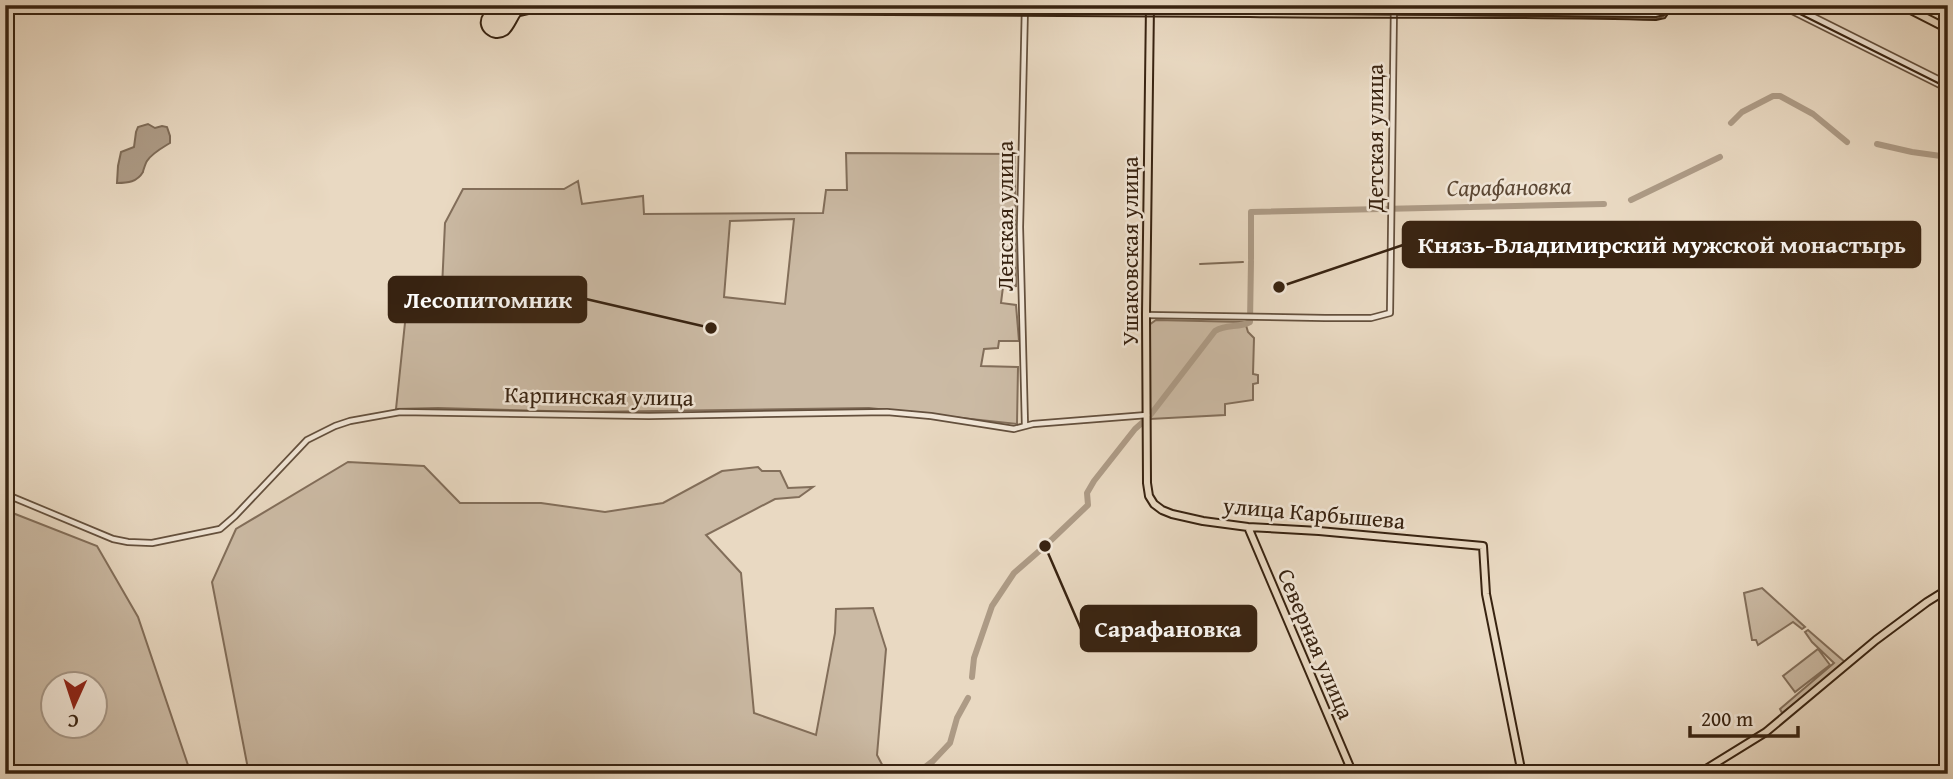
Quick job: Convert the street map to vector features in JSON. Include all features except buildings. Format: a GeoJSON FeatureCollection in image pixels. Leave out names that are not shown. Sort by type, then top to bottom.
{"type":"FeatureCollection","features":[{"type":"Feature","properties":{"kind":"main road"},"geometry":{"type":"LineString","coordinates":[[1901,5],[1948,29]]}},
{"type":"Feature","properties":{"kind":"main road","name":"Ушаковская улица"},"geometry":{"type":"LineString","coordinates":[[1149,496],[1146,315],[1150,8]]}},
{"type":"Feature","properties":{"kind":"main road","name":"улица Карбышева"},"geometry":{"type":"LineString","coordinates":[[1149,496],[1154,504],[1172,514],[1248,527],[1483,546],[1486,594],[1522,774]]}},
{"type":"Feature","properties":{"kind":"main road","name":"Северная улица"},"geometry":{"type":"LineString","coordinates":[[1248,527],[1353,774]]}},
{"type":"Feature","properties":{"kind":"main road"},"geometry":{"type":"LineString","coordinates":[[1698,774],[1766,732],[1876,640],[1948,589]]}},
{"type":"Feature","properties":{"kind":"street","name":"Детская улица"},"geometry":{"type":"LineString","coordinates":[[1146,315],[1371,318],[1390,313],[1394,5]]}},
{"type":"Feature","properties":{"kind":"street"},"geometry":{"type":"LineString","coordinates":[[468,7],[1025,7],[1662,14],[1669,5]]}},
{"type":"Feature","properties":{"kind":"street"},"geometry":{"type":"LineString","coordinates":[[1780,5],[1948,86]]}},
{"type":"Feature","properties":{"kind":"street"},"geometry":{"type":"LineString","coordinates":[[1790,5],[1948,86]]}},
{"type":"Feature","properties":{"kind":"street","name":"Ленская улица"},"geometry":{"type":"LineString","coordinates":[[1025,7],[1020,227],[1025,426]]}},
{"type":"Feature","properties":{"kind":"street","name":"Карпинская улица"},"geometry":{"type":"LineString","coordinates":[[5,494],[113,539],[152,543],[219,529],[235,516],[307,440],[319,432],[342,423],[400,412],[649,416],[887,412],[1014,429],[1033,424],[1147,415]]}},
{"type":"Feature","properties":{"kind":"shaded area"},"geometry":{"type":"Polygon","coordinates":[[[148,124],[155,128],[167,127],[170,143],[149,158],[138,178],[117,183],[121,152],[134,147],[138,127],[148,124]]]}},
{"type":"Feature","properties":{"kind":"shaded area"},"geometry":{"type":"Polygon","coordinates":[[[846,153],[1015,154],[1016,286],[1003,287],[1001,303],[1016,305],[1019,341],[999,341],[998,348],[984,349],[981,366],[1018,367],[1017,424],[869,408],[586,412],[396,409],[408,294],[442,288],[445,223],[463,189],[564,189],[578,181],[582,204],[643,196],[644,214],[823,213],[826,190],[847,190],[846,153]],[[794,219],[730,221],[724,297],[785,304],[794,219]]]}},
{"type":"Feature","properties":{"kind":"shaded area"},"geometry":{"type":"Polygon","coordinates":[[[1156,320],[1245,322],[1248,332],[1254,338],[1253,374],[1258,375],[1258,383],[1253,384],[1253,400],[1225,404],[1225,415],[1150,419],[1149,325],[1156,320]]]}},
{"type":"Feature","properties":{"kind":"shaded area"},"geometry":{"type":"Polygon","coordinates":[[[348,462],[424,466],[460,503],[541,503],[605,512],[663,503],[722,471],[758,467],[762,471],[780,471],[788,488],[813,487],[799,497],[775,499],[706,535],[741,573],[754,713],[816,735],[835,633],[836,609],[873,608],[886,649],[877,755],[887,774],[249,774],[212,582],[236,529],[348,462]]]}},
{"type":"Feature","properties":{"kind":"shaded area"},"geometry":{"type":"Polygon","coordinates":[[[5,510],[97,546],[138,617],[191,774],[5,774],[5,510]]]}},
{"type":"Feature","properties":{"kind":"shaded area"},"geometry":{"type":"Polygon","coordinates":[[[1762,588],[1805,627],[1802,629],[1793,622],[1758,645],[1756,640],[1752,640],[1744,593],[1762,588]]]}},
{"type":"Feature","properties":{"kind":"shaded area"},"geometry":{"type":"Polygon","coordinates":[[[1808,630],[1846,663],[1782,713],[1780,709],[1834,663],[1812,642],[1805,632],[1808,630]]]}},
{"type":"Feature","properties":{"kind":"shaded area"},"geometry":{"type":"Polygon","coordinates":[[[1818,649],[1830,665],[1795,692],[1783,676],[1818,649]]]}},
{"type":"Feature","properties":{"kind":"waterway","name":"Сарафановка"},"geometry":{"type":"LineString","coordinates":[[1731,123],[1742,112],[1773,96],[1780,96],[1813,114],[1847,142]]}},
{"type":"Feature","properties":{"kind":"waterway","name":"Сарафановка"},"geometry":{"type":"LineString","coordinates":[[1877,144],[1948,157]]}},
{"type":"Feature","properties":{"kind":"waterway","name":"Сарафановка"},"geometry":{"type":"LineString","coordinates":[[1631,200],[1720,157]]}},
{"type":"Feature","properties":{"kind":"waterway","name":"Сарафановка"},"geometry":{"type":"LineString","coordinates":[[1251,259],[1251,212],[1604,204]]}},
{"type":"Feature","properties":{"kind":"waterway","name":"Сарафановка"},"geometry":{"type":"LineString","coordinates":[[1148,418],[1215,331],[1250,322],[1251,261]]}},
{"type":"Feature","properties":{"kind":"waterway"},"geometry":{"type":"LineString","coordinates":[[1200,264],[1243,262]]}},
{"type":"Feature","properties":{"kind":"waterway","name":"Сарафановка"},"geometry":{"type":"LineString","coordinates":[[972,677],[974,658],[992,606],[1014,573],[1088,505],[1087,493],[1094,481],[1143,422]]}},
{"type":"Feature","properties":{"kind":"waterway","name":"Сарафановка"},"geometry":{"type":"LineString","coordinates":[[916,774],[950,743],[957,718],[968,698]]}},
{"type":"Feature","properties":{"kind":"waterway"},"geometry":{"type":"LineString","coordinates":[[1938,774],[1948,753]]}},
{"type":"Feature","properties":{"kind":"tram line"},"geometry":{"type":"LineString","coordinates":[[1671,5],[1664,15],[1656,17],[1025,11],[494,10],[484,13],[481,24],[482,29],[490,36],[501,38],[513,29],[520,16],[533,13],[1656,20],[1665,18],[1674,5]]}},
{"type":"Feature","properties":{"kind":"tram line"},"geometry":{"type":"LineString","coordinates":[[1782,5],[1948,88]]}},
{"type":"Feature","properties":{"kind":"place","name":"Князь-Владимирский мужской монастырь"},"geometry":{"type":"Point","coordinates":[1279,287]}},
{"type":"Feature","properties":{"kind":"place","name":"Лесопитомник"},"geometry":{"type":"Point","coordinates":[711,328]}},
{"type":"Feature","properties":{"kind":"place","name":"Сарафановка"},"geometry":{"type":"Point","coordinates":[1045,546]}}]}
